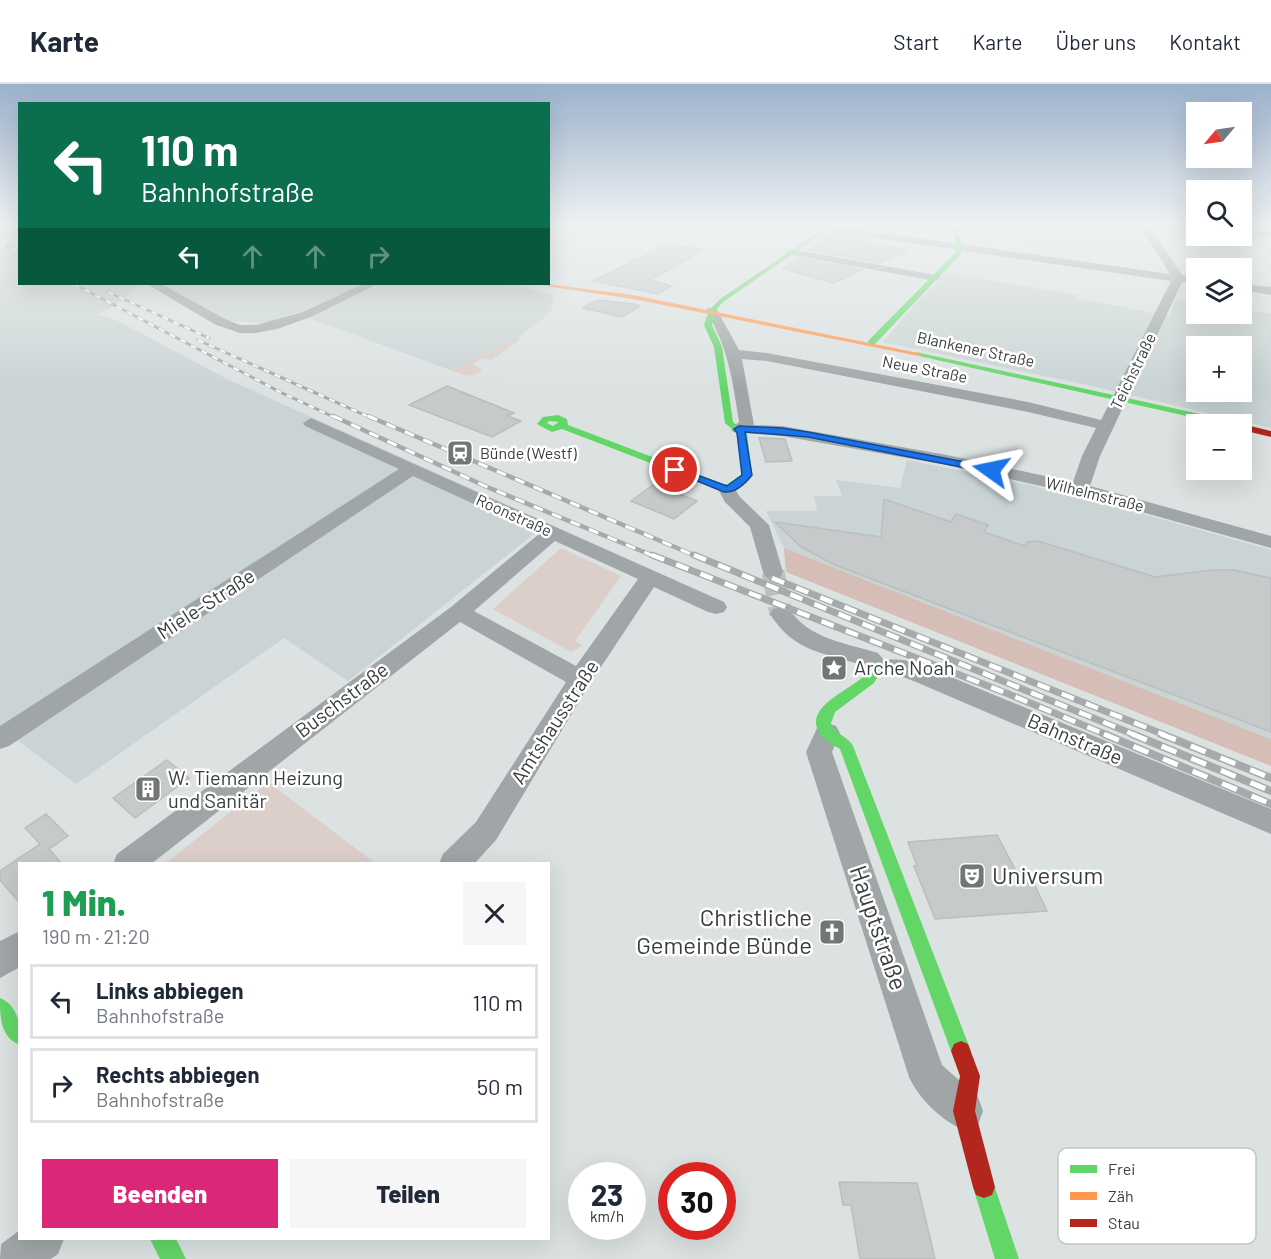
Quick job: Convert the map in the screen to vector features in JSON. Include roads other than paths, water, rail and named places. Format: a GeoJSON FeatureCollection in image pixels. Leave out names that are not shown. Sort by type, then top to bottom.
{"type":"FeatureCollection","features":[{"type":"Feature","properties":{"kind":"street"},"geometry":{"type":"LineString","coordinates":[[727,489],[747,475],[742,433],[729,423],[718,347],[708,325],[712,311],[721,301],[751,280]]}},
{"type":"Feature","properties":{"kind":"street"},"geometry":{"type":"LineString","coordinates":[[871,343],[933,280]]}},
{"type":"Feature","properties":{"kind":"street","name":"Teichstraße"},"geometry":{"type":"LineString","coordinates":[[1080,489],[1091,456],[1177,280]]}},
{"type":"Feature","properties":{"kind":"street"},"geometry":{"type":"LineString","coordinates":[[155,285],[216,320],[239,329],[278,324],[313,311],[369,285]]}},
{"type":"Feature","properties":{"kind":"street","name":"Blankener Straße"},"geometry":{"type":"LineString","coordinates":[[543,285],[712,311],[871,343],[1189,414]]}},
{"type":"Feature","properties":{"kind":"street"},"geometry":{"type":"LineString","coordinates":[[1252,288],[1271,291]]}},
{"type":"Feature","properties":{"kind":"street"},"geometry":{"type":"LineString","coordinates":[[712,311],[723,327],[735,354],[747,424],[739,429]]}},
{"type":"Feature","properties":{"kind":"street","name":"Neue Straße"},"geometry":{"type":"LineString","coordinates":[[735,354],[767,357],[1028,407],[1107,426]]}},
{"type":"Feature","properties":{"kind":"street","name":"Roonstraße"},"geometry":{"type":"LineString","coordinates":[[311,423],[717,607]]}},
{"type":"Feature","properties":{"kind":"street"},"geometry":{"type":"LineString","coordinates":[[563,426],[727,489],[731,498],[759,525],[773,572]]}},
{"type":"Feature","properties":{"kind":"street","name":"Wilhelmstraße"},"geometry":{"type":"LineString","coordinates":[[739,429],[782,431],[947,460],[1080,489],[1271,542]]}},
{"type":"Feature","properties":{"kind":"street"},"geometry":{"type":"LineString","coordinates":[[1252,429],[1271,434]]}},
{"type":"Feature","properties":{"kind":"street","name":"Miele-Straße"},"geometry":{"type":"LineString","coordinates":[[0,739],[411,469]]}},
{"type":"Feature","properties":{"kind":"street","name":"Buschstraße"},"geometry":{"type":"LineString","coordinates":[[131,862],[459,612],[553,533]]}},
{"type":"Feature","properties":{"kind":"street","name":"Amtshausstraße"},"geometry":{"type":"LineString","coordinates":[[456,862],[486,831],[580,679],[651,577]]}},
{"type":"Feature","properties":{"kind":"street"},"geometry":{"type":"LineString","coordinates":[[459,612],[580,679]]}},
{"type":"Feature","properties":{"kind":"street"},"geometry":{"type":"LineString","coordinates":[[781,614],[790,629],[798,635],[870,659],[876,667]]}},
{"type":"Feature","properties":{"kind":"street","name":"Hauptstraße"},"geometry":{"type":"LineString","coordinates":[[876,667],[870,679],[831,706],[825,713],[824,725],[827,732],[819,752],[928,1077],[964,1111],[978,1169],[1006,1259]]}},
{"type":"Feature","properties":{"kind":"street","name":"Bahnstraße"},"geometry":{"type":"LineString","coordinates":[[876,667],[904,669],[925,676],[1271,822]]}},
{"type":"Feature","properties":{"kind":"street"},"geometry":{"type":"LineString","coordinates":[[0,962],[18,948]]}},
{"type":"Feature","properties":{"kind":"street"},"geometry":{"type":"LineString","coordinates":[[0,1008],[18,1032]]}},
{"type":"Feature","properties":{"kind":"street"},"geometry":{"type":"LineString","coordinates":[[16,1259],[42,1240]]}},
{"type":"Feature","properties":{"kind":"street"},"geometry":{"type":"LineString","coordinates":[[163,1240],[174,1259]]}},
{"type":"Feature","properties":{"kind":"tunnel"},"geometry":{"type":"LineString","coordinates":[[773,572],[781,614]]}},
{"type":"Feature","properties":{"kind":"railway"},"geometry":{"type":"LineString","coordinates":[[76,285],[282,393],[336,418]]}},
{"type":"Feature","properties":{"kind":"railway"},"geometry":{"type":"LineString","coordinates":[[108,292],[209,338]]}},
{"type":"Feature","properties":{"kind":"railway"},"geometry":{"type":"LineString","coordinates":[[198,340],[371,418]]}},
{"type":"Feature","properties":{"kind":"railway"},"geometry":{"type":"LineString","coordinates":[[333,416],[487,487],[656,557]]}},
{"type":"Feature","properties":{"kind":"railway"},"geometry":{"type":"LineString","coordinates":[[368,416],[698,557]]}},
{"type":"Feature","properties":{"kind":"railway"},"geometry":{"type":"LineString","coordinates":[[652,555],[1006,693],[1107,735]]}},
{"type":"Feature","properties":{"kind":"railway"},"geometry":{"type":"LineString","coordinates":[[694,555],[1135,735]]}},
{"type":"Feature","properties":{"kind":"railway"},"geometry":{"type":"LineString","coordinates":[[772,578],[1165,735]]}},
{"type":"Feature","properties":{"kind":"railway"},"geometry":{"type":"LineString","coordinates":[[1104,734],[1271,804]]}},
{"type":"Feature","properties":{"kind":"railway"},"geometry":{"type":"LineString","coordinates":[[1132,734],[1271,791]]}},
{"type":"Feature","properties":{"kind":"railway"},"geometry":{"type":"LineString","coordinates":[[1161,734],[1271,778]]}},
{"type":"Feature","properties":{"kind":"place","name":"Bünde (Westf)"},"geometry":{"type":"Point","coordinates":[460,453]}},
{"type":"Feature","properties":{"kind":"place","name":"Arche Noah"},"geometry":{"type":"Point","coordinates":[834,668]}},
{"type":"Feature","properties":{"kind":"place","name":"W. Tiemann Heizung und Sanitär"},"geometry":{"type":"Point","coordinates":[148,789]}},
{"type":"Feature","properties":{"kind":"place","name":"Universum"},"geometry":{"type":"Point","coordinates":[972,876]}},
{"type":"Feature","properties":{"kind":"place","name":"Christliche Gemeinde Bünde"},"geometry":{"type":"Point","coordinates":[832,932]}}]}
